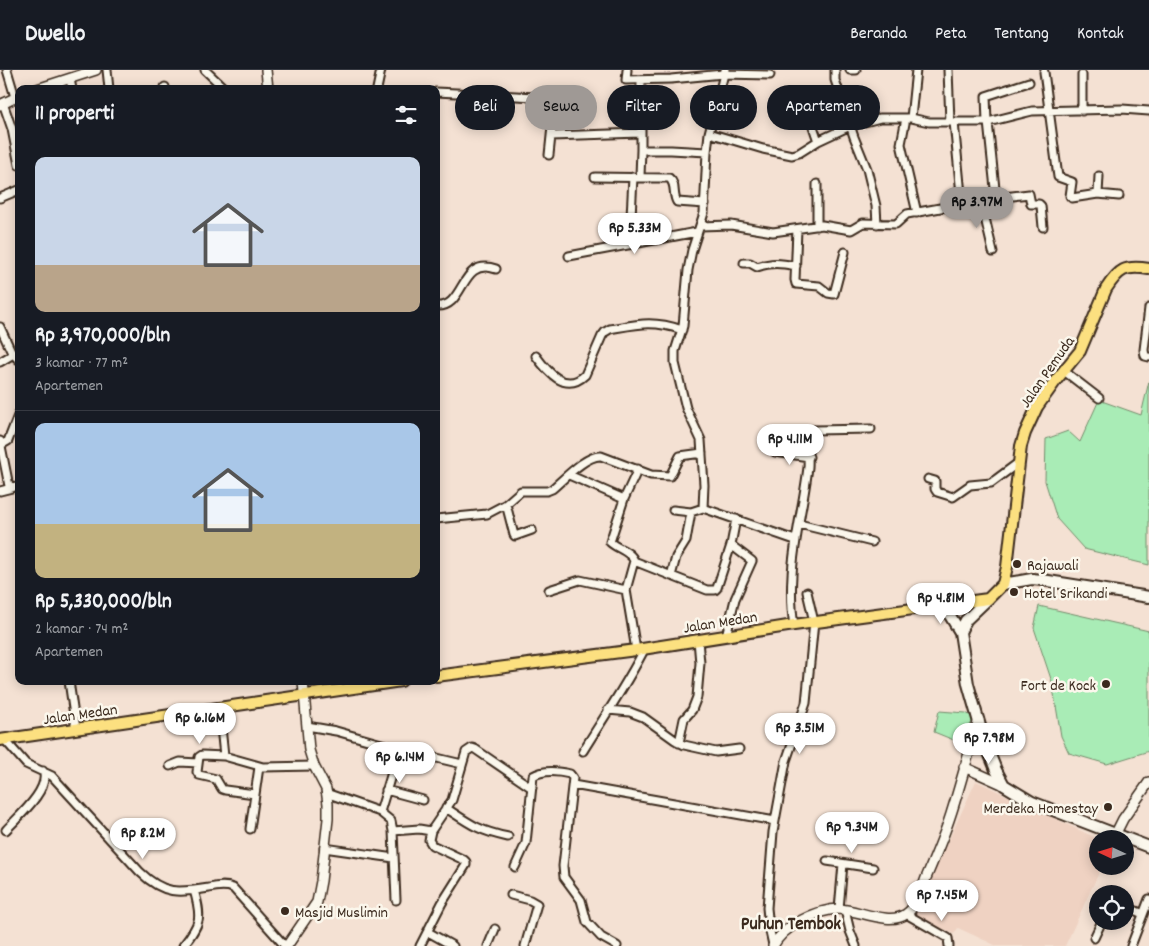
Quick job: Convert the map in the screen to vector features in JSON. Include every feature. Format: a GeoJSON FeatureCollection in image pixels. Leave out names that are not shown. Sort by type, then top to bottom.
{"type":"FeatureCollection","features":[{"type":"Feature","properties":{"kind":"main road","name":"Jalan Pemuda"},"geometry":{"type":"LineString","coordinates":[[1003,584],[1007,567],[1018,463],[1025,433],[1033,415],[1064,370],[1080,351],[1106,289],[1118,273],[1124,268],[1136,267],[1149,270]]}},
{"type":"Feature","properties":{"kind":"main road"},"geometry":{"type":"LineString","coordinates":[[960,632],[966,620],[1003,584],[1032,579],[1149,597]]}},
{"type":"Feature","properties":{"kind":"main road","name":"Jalan Medan"},"geometry":{"type":"LineString","coordinates":[[440,675],[641,649],[814,622],[988,599]]}},
{"type":"Feature","properties":{"kind":"main road"},"geometry":{"type":"LineString","coordinates":[[943,604],[960,632],[968,684],[990,757],[1004,785],[1032,802],[1103,830]]}},
{"type":"Feature","properties":{"kind":"main road","name":"Jalan Medan"},"geometry":{"type":"LineString","coordinates":[[2,740],[374,685]]}},
{"type":"Feature","properties":{"kind":"main road"},"geometry":{"type":"LineString","coordinates":[[1134,842],[1149,847]]}},
{"type":"Feature","properties":{"kind":"street"},"geometry":{"type":"LineString","coordinates":[[7,70],[15,90]]}},
{"type":"Feature","properties":{"kind":"street"},"geometry":{"type":"LineString","coordinates":[[50,85],[96,70]]}},
{"type":"Feature","properties":{"kind":"street"},"geometry":{"type":"LineString","coordinates":[[107,70],[109,85]]}},
{"type":"Feature","properties":{"kind":"street"},"geometry":{"type":"LineString","coordinates":[[205,70],[221,85]]}},
{"type":"Feature","properties":{"kind":"street"},"geometry":{"type":"LineString","coordinates":[[266,70],[268,85]]}},
{"type":"Feature","properties":{"kind":"street"},"geometry":{"type":"LineString","coordinates":[[378,85],[381,70]]}},
{"type":"Feature","properties":{"kind":"street"},"geometry":{"type":"LineString","coordinates":[[627,70],[626,80],[724,72],[770,75]]}},
{"type":"Feature","properties":{"kind":"street"},"geometry":{"type":"LineString","coordinates":[[835,70],[837,85]]}},
{"type":"Feature","properties":{"kind":"street"},"geometry":{"type":"LineString","coordinates":[[850,70],[856,70]]}},
{"type":"Feature","properties":{"kind":"street"},"geometry":{"type":"LineString","coordinates":[[916,70],[909,118],[901,144],[917,213]]}},
{"type":"Feature","properties":{"kind":"street"},"geometry":{"type":"LineString","coordinates":[[948,70],[962,205]]}},
{"type":"Feature","properties":{"kind":"street"},"geometry":{"type":"LineString","coordinates":[[703,508],[704,485],[699,435],[686,408],[674,363],[675,351],[682,330],[688,270],[705,204],[709,132],[724,72]]}},
{"type":"Feature","properties":{"kind":"street"},"geometry":{"type":"LineString","coordinates":[[1044,72],[1058,177],[1072,182],[1071,198],[1098,194],[1119,196]]}},
{"type":"Feature","properties":{"kind":"street"},"geometry":{"type":"LineString","coordinates":[[1082,75],[1082,111]]}},
{"type":"Feature","properties":{"kind":"street"},"geometry":{"type":"LineString","coordinates":[[70,79],[71,85]]}},
{"type":"Feature","properties":{"kind":"street"},"geometry":{"type":"LineString","coordinates":[[636,244],[631,217],[641,150],[641,80]]}},
{"type":"Feature","properties":{"kind":"street"},"geometry":{"type":"LineString","coordinates":[[996,198],[986,96],[1029,82]]}},
{"type":"Feature","properties":{"kind":"street"},"geometry":{"type":"LineString","coordinates":[[440,92],[535,97],[542,99],[548,103],[552,112],[549,155]]}},
{"type":"Feature","properties":{"kind":"street"},"geometry":{"type":"LineString","coordinates":[[15,98],[2,104],[12,129],[15,144]]}},
{"type":"Feature","properties":{"kind":"street"},"geometry":{"type":"LineString","coordinates":[[880,118],[909,118],[929,122],[988,122],[1028,112],[1122,109],[1149,111]]}},
{"type":"Feature","properties":{"kind":"street"},"geometry":{"type":"LineString","coordinates":[[814,130],[818,141]]}},
{"type":"Feature","properties":{"kind":"street"},"geometry":{"type":"LineString","coordinates":[[709,132],[763,149],[792,155],[841,130]]}},
{"type":"Feature","properties":{"kind":"street"},"geometry":{"type":"LineString","coordinates":[[851,130],[872,188],[877,224]]}},
{"type":"Feature","properties":{"kind":"street"},"geometry":{"type":"LineString","coordinates":[[551,136],[640,133]]}},
{"type":"Feature","properties":{"kind":"street"},"geometry":{"type":"LineString","coordinates":[[641,150],[707,152]]}},
{"type":"Feature","properties":{"kind":"street"},"geometry":{"type":"LineString","coordinates":[[595,177],[637,176],[669,178],[674,184],[677,202],[705,204]]}},
{"type":"Feature","properties":{"kind":"street"},"geometry":{"type":"LineString","coordinates":[[1098,194],[1099,176]]}},
{"type":"Feature","properties":{"kind":"street"},"geometry":{"type":"LineString","coordinates":[[816,184],[816,226]]}},
{"type":"Feature","properties":{"kind":"street"},"geometry":{"type":"LineString","coordinates":[[0,198],[15,192]]}},
{"type":"Feature","properties":{"kind":"street"},"geometry":{"type":"LineString","coordinates":[[569,256],[636,244],[699,229],[731,225],[773,232],[797,232],[822,225],[849,230],[854,229],[860,223],[896,224],[908,214],[1029,194],[1031,204],[1039,204],[1041,206],[1043,227]]}},
{"type":"Feature","properties":{"kind":"street"},"geometry":{"type":"LineString","coordinates":[[981,201],[994,252]]}},
{"type":"Feature","properties":{"kind":"street"},"geometry":{"type":"LineString","coordinates":[[797,232],[796,284],[819,286],[828,293],[834,294],[845,252]]}},
{"type":"Feature","properties":{"kind":"street"},"geometry":{"type":"LineString","coordinates":[[744,263],[750,263],[757,267],[766,263],[796,266]]}},
{"type":"Feature","properties":{"kind":"street"},"geometry":{"type":"LineString","coordinates":[[440,306],[451,303],[474,270],[483,267],[496,270]]}},
{"type":"Feature","properties":{"kind":"street"},"geometry":{"type":"LineString","coordinates":[[1149,308],[1144,350],[1145,356],[1149,357]]}},
{"type":"Feature","properties":{"kind":"street"},"geometry":{"type":"LineString","coordinates":[[536,356],[550,374],[557,379],[574,382],[585,376],[605,332],[652,323],[682,330]]}},
{"type":"Feature","properties":{"kind":"street"},"geometry":{"type":"LineString","coordinates":[[0,327],[15,356]]}},
{"type":"Feature","properties":{"kind":"street"},"geometry":{"type":"LineString","coordinates":[[0,362],[12,353]]}},
{"type":"Feature","properties":{"kind":"street"},"geometry":{"type":"LineString","coordinates":[[1064,370],[1099,398]]}},
{"type":"Feature","properties":{"kind":"street"},"geometry":{"type":"LineString","coordinates":[[15,423],[8,441],[0,443],[8,483],[15,487]]}},
{"type":"Feature","properties":{"kind":"street"},"geometry":{"type":"LineString","coordinates":[[794,625],[791,593],[795,540],[805,497],[809,436],[814,430],[871,429]]}},
{"type":"Feature","properties":{"kind":"street"},"geometry":{"type":"LineString","coordinates":[[775,452],[809,457]]}},
{"type":"Feature","properties":{"kind":"street"},"geometry":{"type":"LineString","coordinates":[[440,519],[488,514],[506,504],[521,491],[542,492],[552,489],[588,459],[596,456],[638,469],[651,476],[670,476],[680,456],[702,453]]}},
{"type":"Feature","properties":{"kind":"street"},"geometry":{"type":"LineString","coordinates":[[928,479],[935,481],[937,492],[953,497],[970,485],[991,483],[1018,463]]}},
{"type":"Feature","properties":{"kind":"street"},"geometry":{"type":"LineString","coordinates":[[583,751],[629,680],[641,649],[628,611],[626,590],[634,562],[633,557],[610,542],[624,500],[638,469]]}},
{"type":"Feature","properties":{"kind":"street"},"geometry":{"type":"LineString","coordinates":[[569,475],[624,500]]}},
{"type":"Feature","properties":{"kind":"street"},"geometry":{"type":"LineString","coordinates":[[0,492],[15,487]]}},
{"type":"Feature","properties":{"kind":"street"},"geometry":{"type":"LineString","coordinates":[[506,504],[514,535],[532,530]]}},
{"type":"Feature","properties":{"kind":"street"},"geometry":{"type":"LineString","coordinates":[[673,510],[691,512],[703,508],[795,540]]}},
{"type":"Feature","properties":{"kind":"street"},"geometry":{"type":"LineString","coordinates":[[671,576],[676,557],[686,541],[691,512]]}},
{"type":"Feature","properties":{"kind":"street"},"geometry":{"type":"LineString","coordinates":[[634,562],[707,590],[715,590],[731,545],[736,519]]}},
{"type":"Feature","properties":{"kind":"street"},"geometry":{"type":"LineString","coordinates":[[799,524],[872,542]]}},
{"type":"Feature","properties":{"kind":"street"},"geometry":{"type":"LineString","coordinates":[[726,636],[735,599],[752,561],[731,545]]}},
{"type":"Feature","properties":{"kind":"street"},"geometry":{"type":"LineString","coordinates":[[549,590],[580,580],[626,590]]}},
{"type":"Feature","properties":{"kind":"street"},"geometry":{"type":"LineString","coordinates":[[773,946],[768,927],[767,908],[771,848],[786,761],[806,703],[814,622],[808,592]]}},
{"type":"Feature","properties":{"kind":"street"},"geometry":{"type":"LineString","coordinates":[[679,743],[684,719],[692,710],[697,697],[700,663],[698,640]]}},
{"type":"Feature","properties":{"kind":"street"},"geometry":{"type":"LineString","coordinates":[[70,685],[76,729]]}},
{"type":"Feature","properties":{"kind":"street"},"geometry":{"type":"LineString","coordinates":[[2,740],[26,764],[52,776],[140,872],[154,884],[170,891],[222,886],[233,888],[286,946],[317,902],[328,819],[326,793],[309,750],[304,685]]}},
{"type":"Feature","properties":{"kind":"street"},"geometry":{"type":"LineString","coordinates":[[219,708],[224,756]]}},
{"type":"Feature","properties":{"kind":"street"},"geometry":{"type":"LineString","coordinates":[[608,710],[630,712],[644,717],[679,743],[716,752],[739,749]]}},
{"type":"Feature","properties":{"kind":"street"},"geometry":{"type":"LineString","coordinates":[[773,946],[781,934],[795,924],[822,911],[842,909],[888,919],[898,918],[906,914],[921,890],[940,845],[979,720]]}},
{"type":"Feature","properties":{"kind":"street"},"geometry":{"type":"LineString","coordinates":[[307,726],[336,731],[462,764]]}},
{"type":"Feature","properties":{"kind":"street"},"geometry":{"type":"LineString","coordinates":[[420,946],[466,862],[432,845],[429,840],[431,831],[452,800],[466,752],[472,748],[475,749],[532,788]]}},
{"type":"Feature","properties":{"kind":"street"},"geometry":{"type":"LineString","coordinates":[[380,812],[399,749]]}},
{"type":"Feature","properties":{"kind":"street"},"geometry":{"type":"LineString","coordinates":[[254,794],[222,789],[216,779],[199,775],[197,772],[199,757],[224,756],[259,766],[314,766]]}},
{"type":"Feature","properties":{"kind":"street"},"geometry":{"type":"LineString","coordinates":[[170,766],[180,762],[198,763]]}},
{"type":"Feature","properties":{"kind":"street"},"geometry":{"type":"LineString","coordinates":[[250,829],[259,766]]}},
{"type":"Feature","properties":{"kind":"street"},"geometry":{"type":"LineString","coordinates":[[964,767],[1004,785]]}},
{"type":"Feature","properties":{"kind":"street"},"geometry":{"type":"LineString","coordinates":[[6,830],[33,800],[44,784],[45,776],[43,771]]}},
{"type":"Feature","properties":{"kind":"street"},"geometry":{"type":"LineString","coordinates":[[515,867],[526,843],[533,776],[539,772],[570,774],[574,778],[563,866],[564,876],[581,900],[587,922],[601,936],[616,946]]}},
{"type":"Feature","properties":{"kind":"street"},"geometry":{"type":"LineString","coordinates":[[1118,830],[1123,819],[1149,782]]}},
{"type":"Feature","properties":{"kind":"street"},"geometry":{"type":"LineString","coordinates":[[573,785],[775,821]]}},
{"type":"Feature","properties":{"kind":"street"},"geometry":{"type":"LineString","coordinates":[[386,790],[423,800]]}},
{"type":"Feature","properties":{"kind":"street"},"geometry":{"type":"LineString","coordinates":[[326,793],[380,812],[391,821],[396,900]]}},
{"type":"Feature","properties":{"kind":"street"},"geometry":{"type":"LineString","coordinates":[[446,808],[475,828],[508,837]]}},
{"type":"Feature","properties":{"kind":"street"},"geometry":{"type":"LineString","coordinates":[[393,831],[419,829],[431,831]]}},
{"type":"Feature","properties":{"kind":"street"},"geometry":{"type":"LineString","coordinates":[[324,848],[394,858]]}},
{"type":"Feature","properties":{"kind":"street"},"geometry":{"type":"LineString","coordinates":[[827,862],[873,868]]}},
{"type":"Feature","properties":{"kind":"street"},"geometry":{"type":"LineString","coordinates":[[843,864],[842,909],[856,946]]}},
{"type":"Feature","properties":{"kind":"street"},"geometry":{"type":"LineString","coordinates":[[183,946],[193,932],[199,918],[194,890]]}},
{"type":"Feature","properties":{"kind":"street"},"geometry":{"type":"LineString","coordinates":[[511,895],[537,904],[524,946]]}},
{"type":"Feature","properties":{"kind":"street"},"geometry":{"type":"LineString","coordinates":[[1131,946],[1149,899]]}},
{"type":"Feature","properties":{"kind":"street"},"geometry":{"type":"LineString","coordinates":[[1134,910],[1143,914]]}},
{"type":"Feature","properties":{"kind":"street"},"geometry":{"type":"LineString","coordinates":[[906,914],[948,938],[949,946]]}},
{"type":"Feature","properties":{"kind":"street"},"geometry":{"type":"LineString","coordinates":[[488,946],[495,929]]}},
{"type":"Feature","properties":{"kind":"street"},"geometry":{"type":"LineString","coordinates":[[1094,938],[1098,930]]}},
{"type":"Feature","properties":{"kind":"street"},"geometry":{"type":"LineString","coordinates":[[428,932],[453,946]]}},
{"type":"Feature","properties":{"kind":"shaded area"},"geometry":{"type":"Polygon","coordinates":[[[976,781],[1089,835],[1089,875],[1098,875],[1093,885],[1089,885],[1089,894],[1065,946],[997,946],[958,928],[954,934],[914,915],[976,781]]]}},
{"type":"Feature","properties":{"kind":"green space"},"geometry":{"type":"Polygon","coordinates":[[[1149,381],[1149,565],[1084,549],[1057,519],[1045,481],[1046,439],[1068,431],[1080,442],[1099,400],[1141,415],[1149,381]]]}},
{"type":"Feature","properties":{"kind":"green space"},"geometry":{"type":"Polygon","coordinates":[[[1039,606],[1149,631],[1149,751],[1107,764],[1069,753],[1061,736],[1052,682],[1034,628],[1039,606]]]}},
{"type":"Feature","properties":{"kind":"green space"},"geometry":{"type":"Polygon","coordinates":[[[939,711],[966,713],[974,718],[961,743],[934,732],[939,711]]]}},
{"type":"Feature","properties":{"kind":"place","name":"Rajawali"},"geometry":{"type":"Point","coordinates":[1017,564]}},
{"type":"Feature","properties":{"kind":"place","name":"Hotel Srikandi"},"geometry":{"type":"Point","coordinates":[1014,592]}},
{"type":"Feature","properties":{"kind":"place","name":"Fort de Kock"},"geometry":{"type":"Point","coordinates":[1106,684]}},
{"type":"Feature","properties":{"kind":"place","name":"Merdeka Homestay"},"geometry":{"type":"Point","coordinates":[1108,807]}},
{"type":"Feature","properties":{"kind":"place","name":"Masjid Muslimin"},"geometry":{"type":"Point","coordinates":[285,911]}},
{"type":"Feature","properties":{"kind":"district","name":"Puhun Tembok"},"geometry":{"type":"Point","coordinates":[791,922]}}]}
